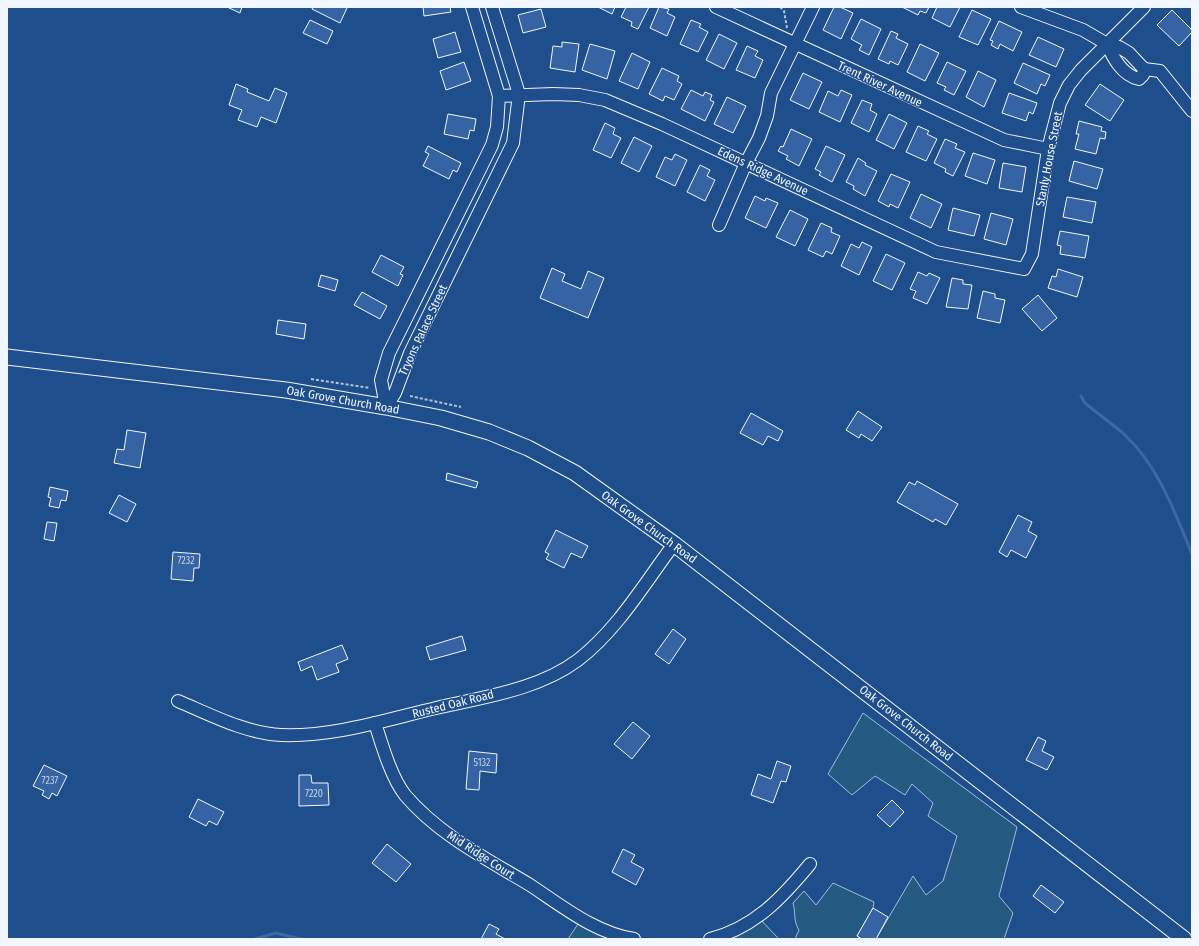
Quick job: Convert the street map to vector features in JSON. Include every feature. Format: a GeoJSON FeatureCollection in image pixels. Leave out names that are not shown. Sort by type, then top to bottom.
{"type":"FeatureCollection","features":[{"type":"Feature","properties":{"kind":"main road","name":"Oak Grove Church Road"},"geometry":{"type":"LineString","coordinates":[[7,357],[286,390],[386,407],[441,418],[489,432],[528,448],[575,473],[674,544],[1184,939]]}},
{"type":"Feature","properties":{"kind":"street","name":"Tryons Palace Street"},"geometry":{"type":"LineString","coordinates":[[386,407],[381,380],[389,353],[492,145],[497,128],[499,96],[472,7]]}},
{"type":"Feature","properties":{"kind":"street","name":"Tryons Palace Street"},"geometry":{"type":"LineString","coordinates":[[386,407],[395,393],[410,353],[512,143],[518,94],[492,7]]}},
{"type":"Feature","properties":{"kind":"street","name":"Trent River Avenue"},"geometry":{"type":"LineString","coordinates":[[716,7],[1004,140],[1048,149]]}},
{"type":"Feature","properties":{"kind":"street"},"geometry":{"type":"LineString","coordinates":[[719,225],[746,163],[759,138],[771,93],[813,7]]}},
{"type":"Feature","properties":{"kind":"street"},"geometry":{"type":"LineString","coordinates":[[1021,7],[1083,30],[1107,44],[1118,65],[1133,78],[1138,79],[1143,75],[1144,69],[1160,71],[1192,111]]}},
{"type":"Feature","properties":{"kind":"street","name":"Stanly House Street"},"geometry":{"type":"LineString","coordinates":[[1024,269],[1032,254],[1048,149],[1060,103],[1069,85],[1144,7]]}},
{"type":"Feature","properties":{"kind":"street","name":"Edens Ridge Avenue"},"geometry":{"type":"LineString","coordinates":[[499,96],[518,94],[579,95],[605,100],[662,124],[936,252],[1024,269]]}},
{"type":"Feature","properties":{"kind":"street"},"geometry":{"type":"LineString","coordinates":[[438,254],[455,262]]}},
{"type":"Feature","properties":{"kind":"street","name":"Rusted Oak Road"},"geometry":{"type":"LineString","coordinates":[[178,701],[221,720],[252,730],[282,735],[317,734],[376,723],[518,688],[548,678],[577,660],[608,634],[674,544]]}},
{"type":"Feature","properties":{"kind":"street","name":"Mid Ridge Court"},"geometry":{"type":"LineString","coordinates":[[376,723],[386,759],[404,794],[426,818],[455,839],[598,928],[634,939]]}},
{"type":"Feature","properties":{"kind":"street"},"geometry":{"type":"LineString","coordinates":[[710,939],[723,936],[748,925],[788,892],[810,864]]}},
{"type":"Feature","properties":{"kind":"path"},"geometry":{"type":"LineString","coordinates":[[780,7],[784,11],[787,31]]}},
{"type":"Feature","properties":{"kind":"path"},"geometry":{"type":"LineString","coordinates":[[311,379],[370,388]]}},
{"type":"Feature","properties":{"kind":"path"},"geometry":{"type":"LineString","coordinates":[[410,396],[461,407]]}},
{"type":"Feature","properties":{"kind":"shaded area"},"geometry":{"type":"Polygon","coordinates":[[[863,713],[1017,827],[999,896],[1013,913],[1004,939],[876,939],[913,876],[926,895],[943,881],[957,836],[928,816],[933,803],[912,784],[905,795],[875,776],[852,795],[828,774],[863,713]]]}},
{"type":"Feature","properties":{"kind":"shaded area"},"geometry":{"type":"Polygon","coordinates":[[[833,883],[874,902],[873,908],[857,936],[862,939],[795,939],[799,930],[796,923],[793,903],[804,891],[816,905],[833,883]]]}},
{"type":"Feature","properties":{"kind":"shaded area"},"geometry":{"type":"Polygon","coordinates":[[[758,917],[779,939],[710,939],[758,917]]]}},
{"type":"Feature","properties":{"kind":"shaded area"},"geometry":{"type":"Polygon","coordinates":[[[582,918],[634,939],[568,939],[582,918]]]}},
{"type":"Feature","properties":{"kind":"building"},"geometry":{"type":"Polygon","coordinates":[[[227,7],[242,7],[240,13],[227,7]]]}},
{"type":"Feature","properties":{"kind":"building"},"geometry":{"type":"Polygon","coordinates":[[[313,7],[347,8],[340,23],[312,9],[313,7]]]}},
{"type":"Feature","properties":{"kind":"building"},"geometry":{"type":"Polygon","coordinates":[[[423,7],[450,7],[451,12],[424,16],[423,7]]]}},
{"type":"Feature","properties":{"kind":"building"},"geometry":{"type":"Polygon","coordinates":[[[598,7],[615,7],[612,14],[598,7]]]}},
{"type":"Feature","properties":{"kind":"building"},"geometry":{"type":"Polygon","coordinates":[[[626,7],[649,7],[638,29],[631,26],[632,22],[621,17],[626,7]]]}},
{"type":"Feature","properties":{"kind":"building"},"geometry":{"type":"Polygon","coordinates":[[[659,7],[669,9],[667,13],[675,17],[667,36],[650,28],[659,7]]]}},
{"type":"Feature","properties":{"kind":"building"},"geometry":{"type":"Polygon","coordinates":[[[834,7],[840,7],[853,13],[841,39],[823,30],[834,7]]]}},
{"type":"Feature","properties":{"kind":"building"},"geometry":{"type":"Polygon","coordinates":[[[902,7],[929,7],[926,13],[920,11],[918,15],[902,7]]]}},
{"type":"Feature","properties":{"kind":"building"},"geometry":{"type":"Polygon","coordinates":[[[937,7],[960,7],[950,27],[932,18],[937,7]]]}},
{"type":"Feature","properties":{"kind":"building"},"geometry":{"type":"Polygon","coordinates":[[[541,9],[546,27],[523,33],[518,15],[541,9]]]}},
{"type":"Feature","properties":{"kind":"building"},"geometry":{"type":"Polygon","coordinates":[[[972,10],[991,19],[978,45],[959,37],[972,10]]]}},
{"type":"Feature","properties":{"kind":"building"},"geometry":{"type":"Polygon","coordinates":[[[1172,10],[1192,30],[1192,32],[1179,46],[1157,25],[1172,10]]]}},
{"type":"Feature","properties":{"kind":"building"},"geometry":{"type":"Polygon","coordinates":[[[861,19],[881,29],[869,55],[859,50],[862,45],[851,39],[861,19]]]}},
{"type":"Feature","properties":{"kind":"building"},"geometry":{"type":"Polygon","coordinates":[[[310,20],[333,31],[327,44],[303,33],[310,20]]]}},
{"type":"Feature","properties":{"kind":"building"},"geometry":{"type":"Polygon","coordinates":[[[691,20],[701,24],[699,27],[708,32],[698,52],[680,44],[691,20]]]}},
{"type":"Feature","properties":{"kind":"building"},"geometry":{"type":"Polygon","coordinates":[[[999,21],[1022,32],[1013,51],[1000,44],[998,49],[991,45],[993,41],[990,40],[999,21]]]}},
{"type":"Feature","properties":{"kind":"building"},"geometry":{"type":"Polygon","coordinates":[[[891,31],[898,34],[896,38],[908,44],[898,65],[890,61],[889,64],[878,59],[891,31]]]}},
{"type":"Feature","properties":{"kind":"building"},"geometry":{"type":"Polygon","coordinates":[[[455,32],[461,52],[438,58],[433,39],[455,32]]]}},
{"type":"Feature","properties":{"kind":"building"},"geometry":{"type":"Polygon","coordinates":[[[719,34],[737,43],[724,69],[706,60],[719,34]]]}},
{"type":"Feature","properties":{"kind":"building"},"geometry":{"type":"Polygon","coordinates":[[[1038,37],[1064,49],[1056,67],[1029,55],[1038,37]]]}},
{"type":"Feature","properties":{"kind":"building"},"geometry":{"type":"Polygon","coordinates":[[[562,42],[579,44],[575,72],[550,68],[553,46],[562,47],[562,42]]]}},
{"type":"Feature","properties":{"kind":"building"},"geometry":{"type":"Polygon","coordinates":[[[590,44],[615,51],[607,79],[582,70],[590,44]]]}},
{"type":"Feature","properties":{"kind":"building"},"geometry":{"type":"Polygon","coordinates":[[[920,44],[939,53],[925,81],[907,72],[920,44]]]}},
{"type":"Feature","properties":{"kind":"building"},"geometry":{"type":"Polygon","coordinates":[[[747,46],[758,51],[755,56],[763,60],[755,78],[736,70],[747,46]]]}},
{"type":"Feature","properties":{"kind":"building"},"geometry":{"type":"Polygon","coordinates":[[[632,53],[650,62],[638,89],[619,81],[632,53]]]}},
{"type":"Feature","properties":{"kind":"building"},"geometry":{"type":"Polygon","coordinates":[[[464,62],[471,81],[446,90],[440,71],[464,62]]]}},
{"type":"Feature","properties":{"kind":"building"},"geometry":{"type":"Polygon","coordinates":[[[947,62],[966,71],[954,95],[944,90],[946,87],[937,83],[947,62]]]}},
{"type":"Feature","properties":{"kind":"building"},"geometry":{"type":"Polygon","coordinates":[[[1023,63],[1050,75],[1045,86],[1041,84],[1037,94],[1014,83],[1023,63]]]}},
{"type":"Feature","properties":{"kind":"building"},"geometry":{"type":"Polygon","coordinates":[[[662,68],[679,76],[677,81],[682,84],[674,100],[665,96],[663,101],[649,94],[662,68]]]}},
{"type":"Feature","properties":{"kind":"building"},"geometry":{"type":"Polygon","coordinates":[[[978,71],[996,80],[984,107],[966,97],[978,71]]]}},
{"type":"Feature","properties":{"kind":"building"},"geometry":{"type":"Polygon","coordinates":[[[803,73],[822,82],[809,109],[790,100],[803,73]]]}},
{"type":"Feature","properties":{"kind":"building"},"geometry":{"type":"Polygon","coordinates":[[[236,84],[248,89],[247,92],[269,101],[275,88],[287,93],[276,123],[261,117],[257,127],[238,120],[242,110],[229,105],[236,84]]]}},
{"type":"Feature","properties":{"kind":"building"},"geometry":{"type":"Polygon","coordinates":[[[1100,84],[1124,100],[1110,121],[1085,105],[1100,84]]]}},
{"type":"Feature","properties":{"kind":"building"},"geometry":{"type":"Polygon","coordinates":[[[691,90],[703,96],[705,92],[712,95],[710,100],[714,102],[705,121],[681,109],[691,90]]]}},
{"type":"Feature","properties":{"kind":"building"},"geometry":{"type":"Polygon","coordinates":[[[841,90],[852,95],[840,122],[819,112],[828,91],[838,96],[841,90]]]}},
{"type":"Feature","properties":{"kind":"building"},"geometry":{"type":"Polygon","coordinates":[[[1009,93],[1037,103],[1033,114],[1029,112],[1026,121],[1002,113],[1009,93]]]}},
{"type":"Feature","properties":{"kind":"building"},"geometry":{"type":"Polygon","coordinates":[[[727,97],[746,106],[733,133],[714,124],[727,97]]]}},
{"type":"Feature","properties":{"kind":"building"},"geometry":{"type":"Polygon","coordinates":[[[862,100],[872,104],[870,110],[877,114],[869,132],[851,123],[862,100]]]}},
{"type":"Feature","properties":{"kind":"building"},"geometry":{"type":"Polygon","coordinates":[[[448,114],[476,119],[474,131],[470,130],[468,139],[444,134],[448,114]]]}},
{"type":"Feature","properties":{"kind":"building"},"geometry":{"type":"Polygon","coordinates":[[[889,114],[907,123],[894,149],[876,140],[889,114]]]}},
{"type":"Feature","properties":{"kind":"building"},"geometry":{"type":"Polygon","coordinates":[[[1079,121],[1102,127],[1101,131],[1106,132],[1105,139],[1100,138],[1096,154],[1075,149],[1079,134],[1076,134],[1079,121]]]}},
{"type":"Feature","properties":{"kind":"building"},"geometry":{"type":"Polygon","coordinates":[[[605,123],[615,128],[613,134],[621,138],[611,158],[593,150],[605,123]]]}},
{"type":"Feature","properties":{"kind":"building"},"geometry":{"type":"Polygon","coordinates":[[[918,126],[929,131],[927,134],[937,139],[926,161],[906,152],[918,126]]]}},
{"type":"Feature","properties":{"kind":"building"},"geometry":{"type":"Polygon","coordinates":[[[791,129],[812,139],[799,166],[786,159],[788,156],[778,151],[781,146],[783,147],[791,129]]]}},
{"type":"Feature","properties":{"kind":"building"},"geometry":{"type":"Polygon","coordinates":[[[634,137],[652,146],[639,172],[621,163],[634,137]]]}},
{"type":"Feature","properties":{"kind":"building"},"geometry":{"type":"Polygon","coordinates":[[[945,139],[957,144],[955,148],[965,152],[953,176],[945,172],[946,169],[934,163],[945,139]]]}},
{"type":"Feature","properties":{"kind":"building"},"geometry":{"type":"Polygon","coordinates":[[[428,146],[461,163],[457,172],[453,170],[449,179],[423,166],[429,154],[425,152],[428,146]]]}},
{"type":"Feature","properties":{"kind":"building"},"geometry":{"type":"Polygon","coordinates":[[[826,146],[845,155],[832,182],[819,175],[821,172],[815,169],[826,146]]]}},
{"type":"Feature","properties":{"kind":"building"},"geometry":{"type":"Polygon","coordinates":[[[973,153],[995,160],[987,184],[965,176],[973,153]]]}},
{"type":"Feature","properties":{"kind":"building"},"geometry":{"type":"Polygon","coordinates":[[[675,154],[687,160],[675,186],[656,177],[665,157],[672,160],[675,154]]]}},
{"type":"Feature","properties":{"kind":"building"},"geometry":{"type":"Polygon","coordinates":[[[858,158],[866,163],[865,165],[877,171],[865,196],[853,189],[854,186],[846,182],[858,158]]]}},
{"type":"Feature","properties":{"kind":"building"},"geometry":{"type":"Polygon","coordinates":[[[1074,161],[1103,169],[1097,189],[1069,181],[1074,161]]]}},
{"type":"Feature","properties":{"kind":"building"},"geometry":{"type":"Polygon","coordinates":[[[1003,163],[1026,167],[1022,192],[999,188],[1003,163]]]}},
{"type":"Feature","properties":{"kind":"building"},"geometry":{"type":"Polygon","coordinates":[[[700,165],[710,170],[707,176],[715,180],[705,201],[687,192],[700,165]]]}},
{"type":"Feature","properties":{"kind":"building"},"geometry":{"type":"Polygon","coordinates":[[[891,174],[910,182],[898,208],[890,204],[889,207],[878,201],[891,174]]]}},
{"type":"Feature","properties":{"kind":"building"},"geometry":{"type":"Polygon","coordinates":[[[921,194],[942,204],[931,228],[910,218],[921,194]]]}},
{"type":"Feature","properties":{"kind":"building"},"geometry":{"type":"Polygon","coordinates":[[[755,196],[765,201],[766,198],[778,203],[766,228],[745,218],[755,196]]]}},
{"type":"Feature","properties":{"kind":"building"},"geometry":{"type":"Polygon","coordinates":[[[1067,197],[1096,202],[1092,223],[1063,217],[1067,197]]]}},
{"type":"Feature","properties":{"kind":"building"},"geometry":{"type":"Polygon","coordinates":[[[953,208],[980,215],[974,236],[948,230],[953,208]]]}},
{"type":"Feature","properties":{"kind":"building"},"geometry":{"type":"Polygon","coordinates":[[[790,210],[808,219],[795,246],[776,237],[790,210]]]}},
{"type":"Feature","properties":{"kind":"building"},"geometry":{"type":"Polygon","coordinates":[[[991,213],[1013,219],[1006,245],[984,239],[991,213]]]}},
{"type":"Feature","properties":{"kind":"building"},"geometry":{"type":"Polygon","coordinates":[[[821,223],[832,228],[831,232],[840,236],[832,254],[826,251],[823,257],[808,250],[821,223]]]}},
{"type":"Feature","properties":{"kind":"building"},"geometry":{"type":"Polygon","coordinates":[[[1060,231],[1089,236],[1085,258],[1060,254],[1061,246],[1057,245],[1060,231]]]}},
{"type":"Feature","properties":{"kind":"building"},"geometry":{"type":"Polygon","coordinates":[[[862,242],[872,247],[859,275],[841,266],[851,244],[859,248],[862,242]]]}},
{"type":"Feature","properties":{"kind":"building"},"geometry":{"type":"Polygon","coordinates":[[[886,254],[905,263],[892,290],[873,281],[886,254]]]}},
{"type":"Feature","properties":{"kind":"building"},"geometry":{"type":"Polygon","coordinates":[[[381,255],[404,267],[400,274],[403,275],[398,286],[372,272],[381,255]]]}},
{"type":"Feature","properties":{"kind":"building"},"geometry":{"type":"Polygon","coordinates":[[[552,268],[565,274],[562,281],[581,289],[588,271],[604,278],[588,318],[540,298],[552,268]]]}},
{"type":"Feature","properties":{"kind":"building"},"geometry":{"type":"Polygon","coordinates":[[[1058,269],[1083,277],[1077,297],[1048,288],[1052,276],[1056,277],[1058,269]]]}},
{"type":"Feature","properties":{"kind":"building"},"geometry":{"type":"Polygon","coordinates":[[[918,272],[927,276],[929,273],[940,278],[927,304],[913,298],[916,291],[910,289],[918,272]]]}},
{"type":"Feature","properties":{"kind":"building"},"geometry":{"type":"Polygon","coordinates":[[[321,275],[338,280],[335,291],[318,286],[321,275]]]}},
{"type":"Feature","properties":{"kind":"building"},"geometry":{"type":"Polygon","coordinates":[[[952,278],[963,280],[963,284],[972,285],[968,309],[946,307],[952,278]]]}},
{"type":"Feature","properties":{"kind":"building"},"geometry":{"type":"Polygon","coordinates":[[[983,291],[995,294],[995,298],[1005,300],[1000,323],[977,318],[983,291]]]}},
{"type":"Feature","properties":{"kind":"building"},"geometry":{"type":"Polygon","coordinates":[[[362,292],[387,306],[380,319],[354,305],[362,292]]]}},
{"type":"Feature","properties":{"kind":"building"},"geometry":{"type":"Polygon","coordinates":[[[1038,295],[1057,318],[1042,331],[1022,309],[1038,295]]]}},
{"type":"Feature","properties":{"kind":"building"},"geometry":{"type":"Polygon","coordinates":[[[278,320],[306,324],[304,339],[276,334],[278,320]]]}},
{"type":"Feature","properties":{"kind":"building"},"geometry":{"type":"Polygon","coordinates":[[[858,411],[882,427],[872,441],[861,434],[859,438],[846,430],[858,411]]]}},
{"type":"Feature","properties":{"kind":"building"},"geometry":{"type":"Polygon","coordinates":[[[751,413],[783,431],[778,441],[768,436],[763,445],[740,433],[751,413]]]}},
{"type":"Feature","properties":{"kind":"building"},"geometry":{"type":"Polygon","coordinates":[[[127,430],[146,433],[140,468],[114,463],[117,449],[124,450],[127,430]]]}},
{"type":"Feature","properties":{"kind":"building"},"geometry":{"type":"Polygon","coordinates":[[[447,473],[478,482],[476,488],[446,480],[447,473]]]}},
{"type":"Feature","properties":{"kind":"building"},"geometry":{"type":"Polygon","coordinates":[[[917,481],[958,504],[946,525],[935,519],[933,522],[897,502],[909,482],[915,485],[917,481]]]}},
{"type":"Feature","properties":{"kind":"building"},"geometry":{"type":"Polygon","coordinates":[[[50,487],[68,491],[66,501],[61,500],[59,508],[49,506],[51,498],[48,497],[50,487]]]}},
{"type":"Feature","properties":{"kind":"building"},"geometry":{"type":"Polygon","coordinates":[[[119,495],[136,504],[127,522],[109,513],[119,495]]]}},
{"type":"Feature","properties":{"kind":"building"},"geometry":{"type":"Polygon","coordinates":[[[1018,515],[1032,522],[1028,531],[1037,536],[1026,558],[1011,550],[1007,557],[999,552],[1018,515]]]}},
{"type":"Feature","properties":{"kind":"building"},"geometry":{"type":"Polygon","coordinates":[[[47,522],[57,523],[54,541],[44,539],[47,522]]]}},
{"type":"Feature","properties":{"kind":"building"},"geometry":{"type":"Polygon","coordinates":[[[556,530],[588,546],[582,558],[571,553],[564,568],[546,559],[549,554],[545,552],[556,530]]]}},
{"type":"Feature","properties":{"kind":"building"},"geometry":{"type":"Polygon","coordinates":[[[173,552],[200,554],[199,568],[194,568],[193,581],[171,579],[173,552]]]}},
{"type":"Feature","properties":{"kind":"building"},"geometry":{"type":"Polygon","coordinates":[[[673,629],[686,639],[669,664],[655,654],[673,629]]]}},
{"type":"Feature","properties":{"kind":"building"},"geometry":{"type":"Polygon","coordinates":[[[462,636],[466,650],[430,660],[426,647],[462,636]]]}},
{"type":"Feature","properties":{"kind":"building"},"geometry":{"type":"Polygon","coordinates":[[[342,645],[348,659],[336,664],[339,672],[317,680],[312,666],[301,671],[298,662],[342,645]]]}},
{"type":"Feature","properties":{"kind":"building"},"geometry":{"type":"Polygon","coordinates":[[[633,722],[650,736],[632,759],[614,744],[633,722]]]}},
{"type":"Feature","properties":{"kind":"building"},"geometry":{"type":"Polygon","coordinates":[[[1038,737],[1046,741],[1042,751],[1054,757],[1047,770],[1026,760],[1038,737]]]}},
{"type":"Feature","properties":{"kind":"building"},"geometry":{"type":"Polygon","coordinates":[[[469,751],[497,754],[496,773],[480,771],[479,790],[466,789],[469,751]]]}},
{"type":"Feature","properties":{"kind":"building"},"geometry":{"type":"Polygon","coordinates":[[[777,761],[791,766],[786,782],[781,781],[773,803],[751,795],[758,774],[771,779],[777,761]]]}},
{"type":"Feature","properties":{"kind":"building"},"geometry":{"type":"Polygon","coordinates":[[[44,765],[67,776],[57,796],[52,793],[49,799],[42,795],[44,791],[33,786],[44,765]]]}},
{"type":"Feature","properties":{"kind":"building"},"geometry":{"type":"Polygon","coordinates":[[[299,775],[311,775],[312,783],[328,783],[329,805],[299,806],[299,775]]]}},
{"type":"Feature","properties":{"kind":"building"},"geometry":{"type":"Polygon","coordinates":[[[198,799],[224,812],[217,825],[209,821],[206,826],[189,817],[198,799]]]}},
{"type":"Feature","properties":{"kind":"building"},"geometry":{"type":"Polygon","coordinates":[[[892,800],[904,812],[890,827],[877,815],[892,800]]]}},
{"type":"Feature","properties":{"kind":"building"},"geometry":{"type":"Polygon","coordinates":[[[387,844],[411,864],[396,882],[372,863],[387,844]]]}},
{"type":"Feature","properties":{"kind":"building"},"geometry":{"type":"Polygon","coordinates":[[[623,849],[635,855],[631,862],[644,869],[636,885],[612,872],[623,849]]]}},
{"type":"Feature","properties":{"kind":"building"},"geometry":{"type":"Polygon","coordinates":[[[1041,885],[1064,902],[1055,913],[1033,896],[1041,885]]]}},
{"type":"Feature","properties":{"kind":"building"},"geometry":{"type":"Polygon","coordinates":[[[873,908],[888,917],[876,939],[862,939],[857,936],[873,908]]]}},
{"type":"Feature","properties":{"kind":"building"},"geometry":{"type":"Polygon","coordinates":[[[489,924],[499,929],[496,934],[505,939],[481,939],[489,924]]]}},
{"type":"Feature","properties":{"kind":"waterway"},"geometry":{"type":"LineString","coordinates":[[1081,396],[1085,403],[1125,435],[1147,461],[1165,491],[1192,554]]}},
{"type":"Feature","properties":{"kind":"waterway"},"geometry":{"type":"LineString","coordinates":[[255,939],[276,933],[301,939]]}}]}
